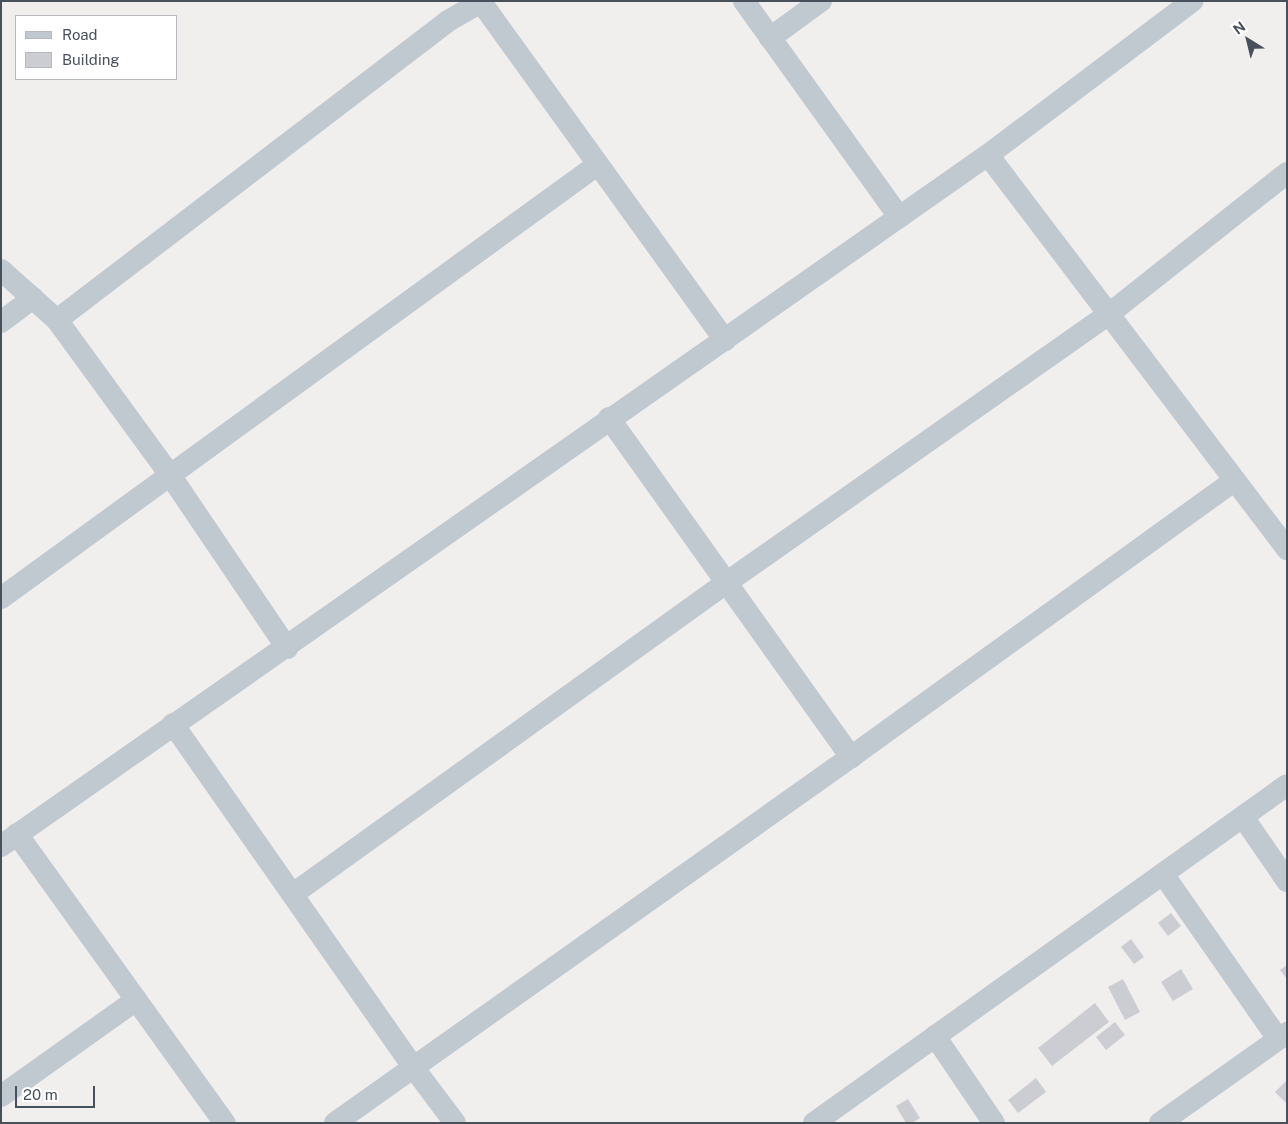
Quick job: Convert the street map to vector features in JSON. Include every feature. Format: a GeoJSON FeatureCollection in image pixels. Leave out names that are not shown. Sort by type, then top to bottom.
{"type":"FeatureCollection","features":[{"type":"Feature","properties":{"kind":"street"},"geometry":{"type":"LineString","coordinates":[[744,1],[898,217]]}},
{"type":"Feature","properties":{"kind":"street"},"geometry":{"type":"LineString","coordinates":[[770,38],[821,1]]}},
{"type":"Feature","properties":{"kind":"street"},"geometry":{"type":"LineString","coordinates":[[225,1123],[136,1000],[9,840],[173,724],[287,648],[609,418],[725,340],[988,154],[1192,1]]}},
{"type":"Feature","properties":{"kind":"street"},"geometry":{"type":"LineString","coordinates":[[57,320],[448,21],[482,2],[597,165],[725,340]]}},
{"type":"Feature","properties":{"kind":"street"},"geometry":{"type":"LineString","coordinates":[[988,154],[1287,549]]}},
{"type":"Feature","properties":{"kind":"street"},"geometry":{"type":"LineString","coordinates":[[1,598],[597,165]]}},
{"type":"Feature","properties":{"kind":"street"},"geometry":{"type":"LineString","coordinates":[[293,894],[726,583],[1109,314],[1287,173]]}},
{"type":"Feature","properties":{"kind":"street"},"geometry":{"type":"LineString","coordinates":[[1,270],[57,320],[170,475],[287,648]]}},
{"type":"Feature","properties":{"kind":"street"},"geometry":{"type":"LineString","coordinates":[[1,322],[33,298]]}},
{"type":"Feature","properties":{"kind":"street"},"geometry":{"type":"LineString","coordinates":[[609,418],[851,757]]}},
{"type":"Feature","properties":{"kind":"street"},"geometry":{"type":"LineString","coordinates":[[335,1123],[851,757],[1235,480]]}},
{"type":"Feature","properties":{"kind":"street"},"geometry":{"type":"LineString","coordinates":[[173,724],[454,1123]]}},
{"type":"Feature","properties":{"kind":"street"},"geometry":{"type":"LineString","coordinates":[[814,1123],[1287,786]]}},
{"type":"Feature","properties":{"kind":"street"},"geometry":{"type":"LineString","coordinates":[[1243,816],[1287,881]]}},
{"type":"Feature","properties":{"kind":"street"},"geometry":{"type":"LineString","coordinates":[[1160,1123],[1283,1036],[1163,874]]}},
{"type":"Feature","properties":{"kind":"street"},"geometry":{"type":"LineString","coordinates":[[1,1096],[136,1000]]}},
{"type":"Feature","properties":{"kind":"street"},"geometry":{"type":"LineString","coordinates":[[935,1036],[994,1123]]}},
{"type":"Feature","properties":{"kind":"building"},"geometry":{"type":"Polygon","coordinates":[[[1171,913],[1181,926],[1168,936],[1158,923],[1171,913]]]}},
{"type":"Feature","properties":{"kind":"building"},"geometry":{"type":"Polygon","coordinates":[[[1131,939],[1144,957],[1134,964],[1121,947],[1131,939]]]}},
{"type":"Feature","properties":{"kind":"building"},"geometry":{"type":"Polygon","coordinates":[[[1287,965],[1287,979],[1280,970],[1287,965]]]}},
{"type":"Feature","properties":{"kind":"building"},"geometry":{"type":"Polygon","coordinates":[[[1181,969],[1193,989],[1173,1001],[1161,982],[1181,969]]]}},
{"type":"Feature","properties":{"kind":"building"},"geometry":{"type":"Polygon","coordinates":[[[1123,979],[1140,1012],[1125,1020],[1108,987],[1123,979]]]}},
{"type":"Feature","properties":{"kind":"building"},"geometry":{"type":"Polygon","coordinates":[[[1095,1003],[1109,1022],[1052,1066],[1038,1048],[1095,1003]]]}},
{"type":"Feature","properties":{"kind":"building"},"geometry":{"type":"Polygon","coordinates":[[[1115,1022],[1125,1035],[1106,1050],[1096,1037],[1115,1022]]]}},
{"type":"Feature","properties":{"kind":"building"},"geometry":{"type":"Polygon","coordinates":[[[1036,1078],[1046,1092],[1018,1113],[1008,1100],[1036,1078]]]}},
{"type":"Feature","properties":{"kind":"building"},"geometry":{"type":"Polygon","coordinates":[[[1287,1080],[1287,1104],[1275,1092],[1287,1080]]]}},
{"type":"Feature","properties":{"kind":"building"},"geometry":{"type":"Polygon","coordinates":[[[908,1099],[920,1118],[912,1123],[906,1123],[896,1106],[908,1099]]]}}]}
